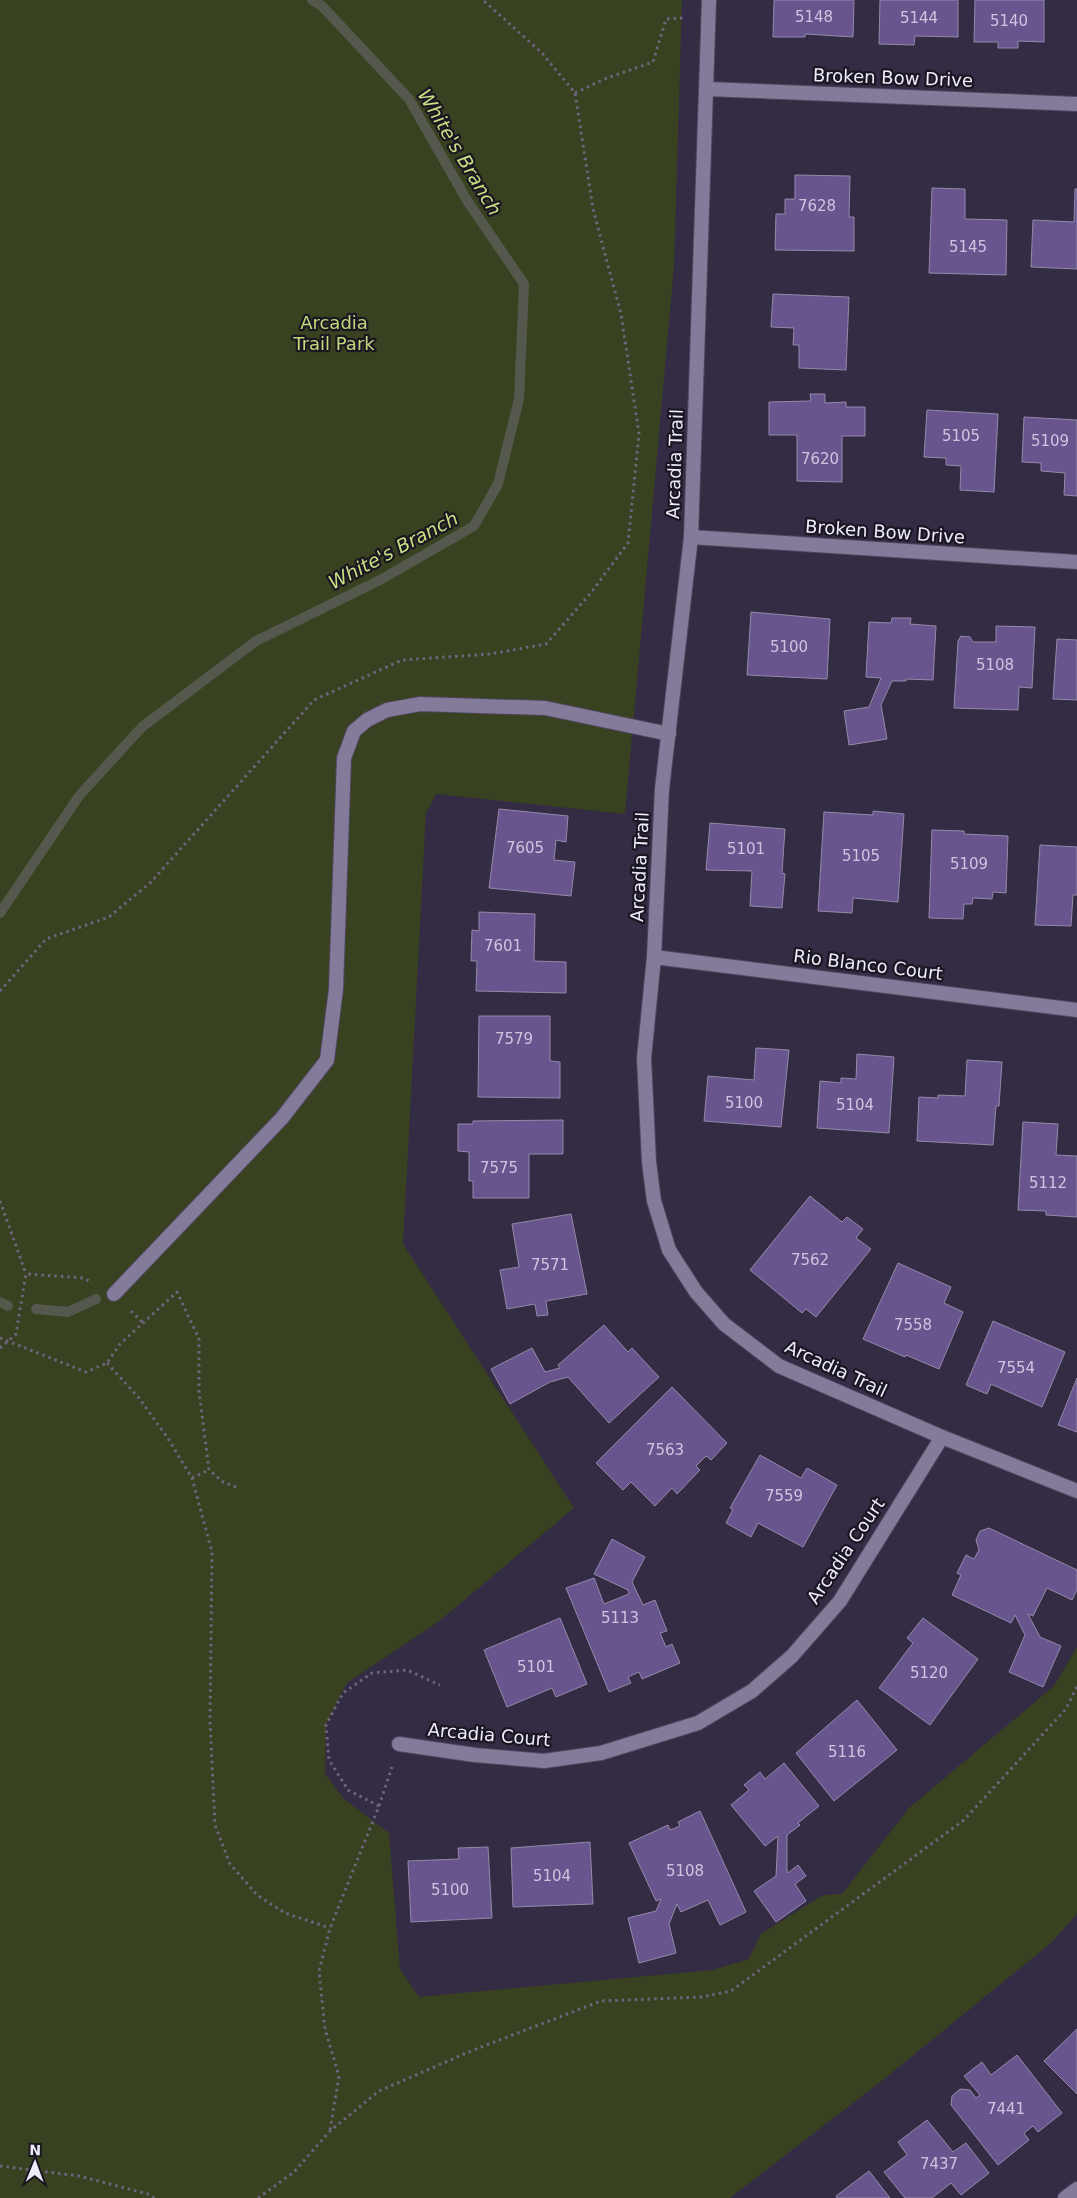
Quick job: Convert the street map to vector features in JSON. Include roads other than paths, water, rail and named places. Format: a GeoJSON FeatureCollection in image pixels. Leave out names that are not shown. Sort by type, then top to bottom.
{"type":"FeatureCollection","features":[{"type":"Feature","properties":{"kind":"street","name":"Arcadia Trail"},"geometry":{"type":"LineString","coordinates":[[709,0],[691,537],[662,789],[654,957],[644,1058],[648,1152],[654,1200],[669,1250],[696,1292],[724,1324],[779,1366],[942,1437],[1077,1492]]}},
{"type":"Feature","properties":{"kind":"street","name":"Broken Bow Drive"},"geometry":{"type":"LineString","coordinates":[[707,89],[1077,104]]}},
{"type":"Feature","properties":{"kind":"street","name":"Broken Bow Drive"},"geometry":{"type":"LineString","coordinates":[[691,537],[1077,562]]}},
{"type":"Feature","properties":{"kind":"street"},"geometry":{"type":"LineString","coordinates":[[114,1294],[282,1118],[327,1060],[336,989],[344,758],[354,731],[367,720],[387,710],[420,704],[545,708],[669,734]]}},
{"type":"Feature","properties":{"kind":"street","name":"Rio Blanco Court"},"geometry":{"type":"LineString","coordinates":[[654,957],[1077,1010]]}},
{"type":"Feature","properties":{"kind":"street","name":"Arcadia Court"},"geometry":{"type":"LineString","coordinates":[[399,1744],[475,1755],[544,1761],[601,1753],[698,1723],[759,1685],[792,1656],[840,1600],[942,1437]]}},
{"type":"Feature","properties":{"kind":"street"},"geometry":{"type":"LineString","coordinates":[[1065,2198],[1077,2189]]}},
{"type":"Feature","properties":{"kind":"waterway","name":"White's Branch"},"geometry":{"type":"LineString","coordinates":[[0,913],[79,796],[142,727],[256,641],[380,580],[474,526],[498,484],[519,399],[524,284],[468,202],[409,99],[322,6],[312,0]]}},
{"type":"Feature","properties":{"kind":"waterway"},"geometry":{"type":"LineString","coordinates":[[36,1309],[68,1312],[96,1299]]}},
{"type":"Feature","properties":{"kind":"waterway"},"geometry":{"type":"LineString","coordinates":[[0,1302],[8,1306]]}},
{"type":"Feature","properties":{"kind":"park label","name":"Arcadia Trail Park"},"geometry":{"type":"Point","coordinates":[334,333]}}]}
